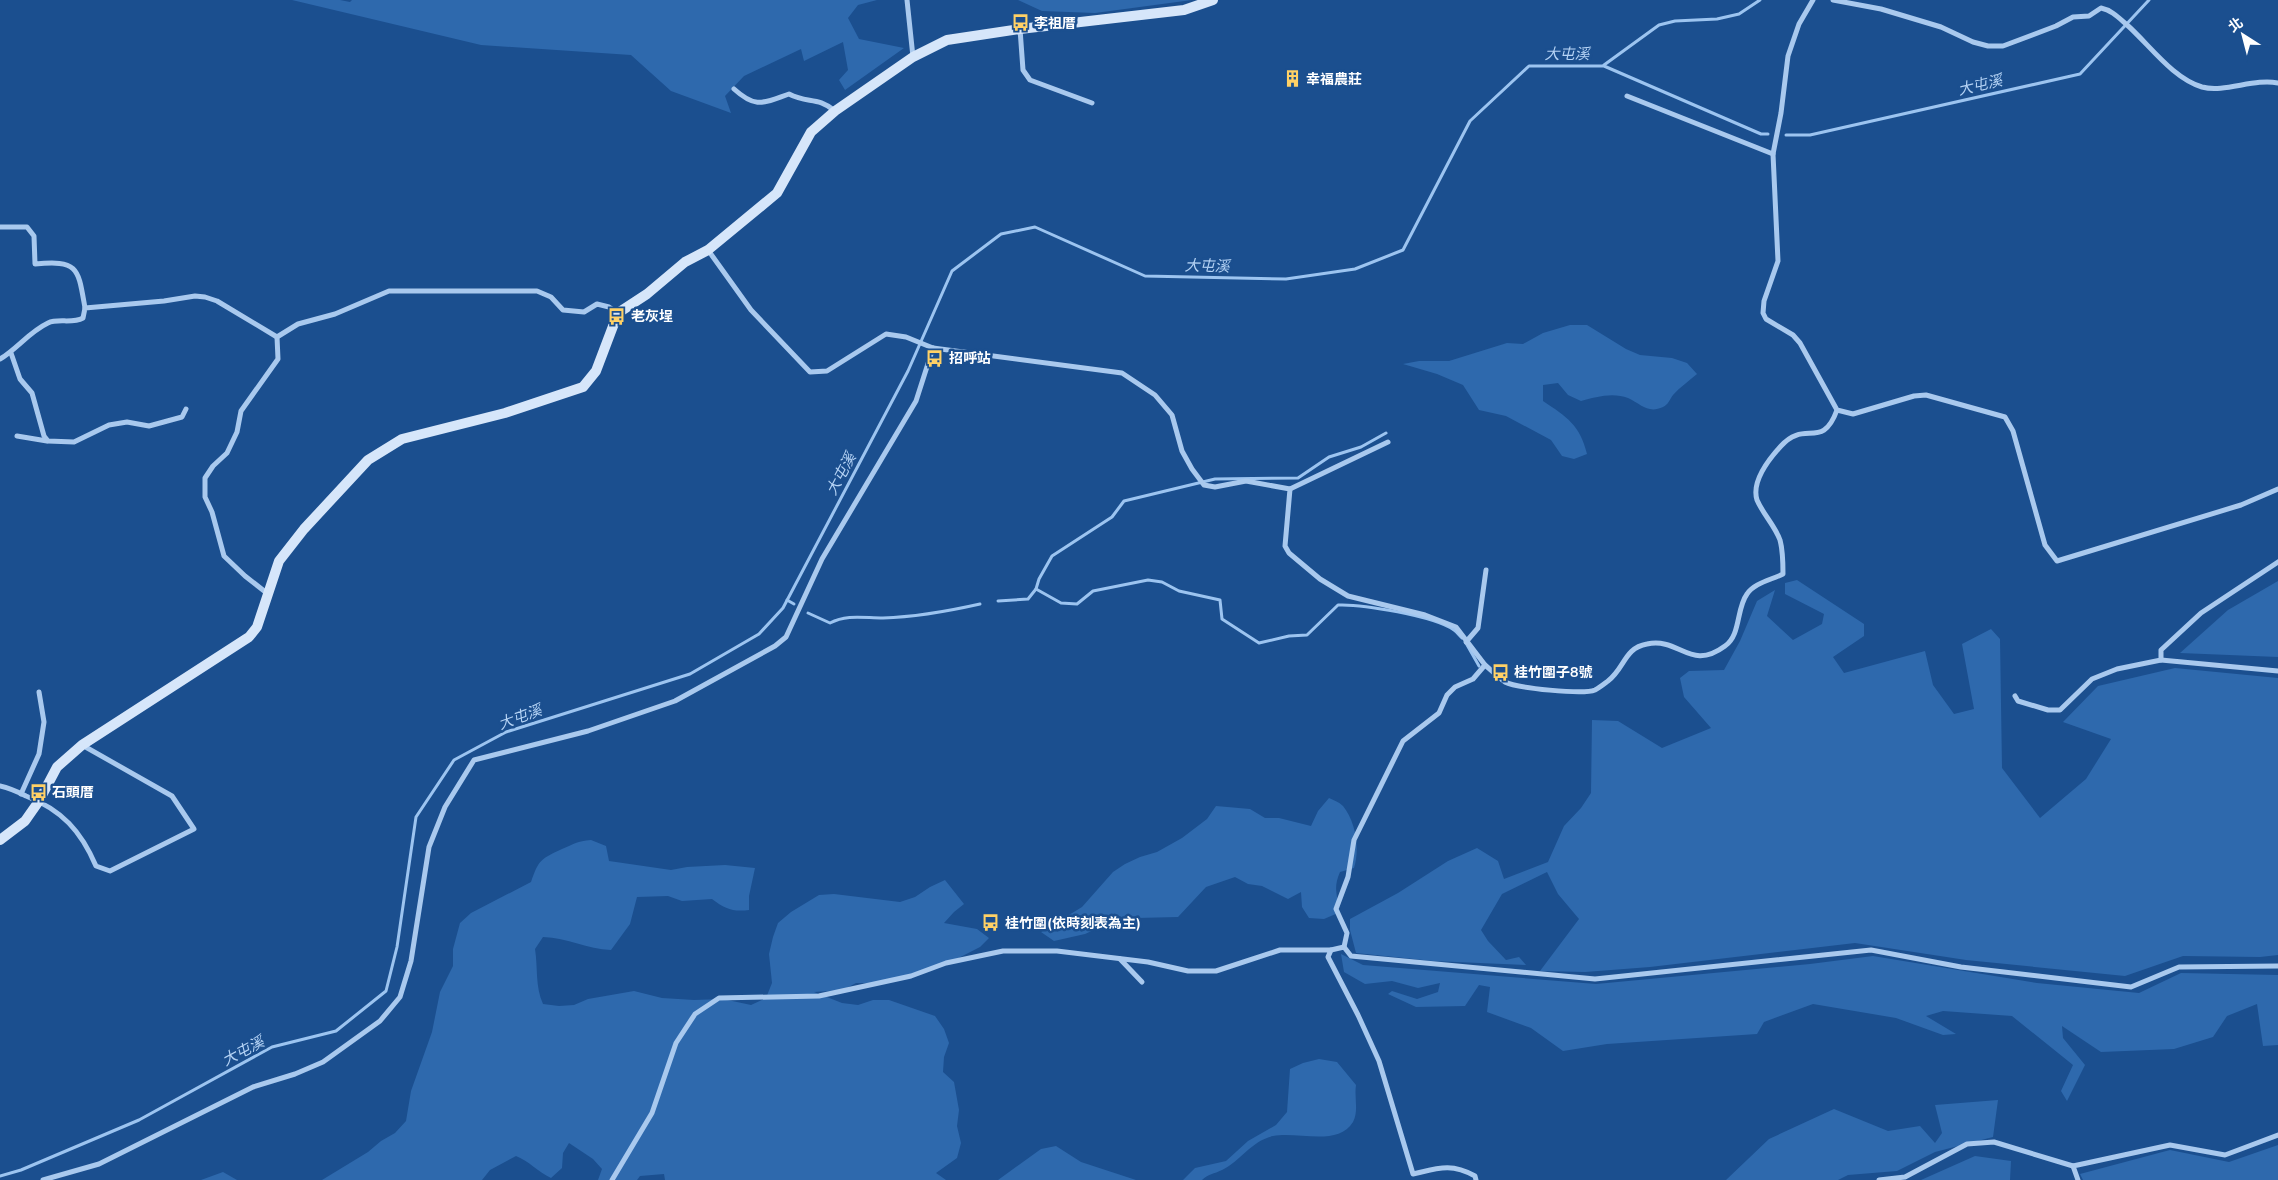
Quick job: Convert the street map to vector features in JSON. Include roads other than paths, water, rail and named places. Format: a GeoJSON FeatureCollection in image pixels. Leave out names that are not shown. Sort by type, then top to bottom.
{"type":"FeatureCollection","features":[{"type":"Feature","properties":{"kind":"street"},"geometry":{"type":"LineString","coordinates":[[908,0],[913,57]]}},
{"type":"Feature","properties":{"kind":"street"},"geometry":{"type":"LineString","coordinates":[[0,840],[25,821],[39,801],[57,767],[82,745],[244,642],[257,627],[279,561],[304,529],[368,460],[402,439],[505,414],[583,387],[596,371],[618,313],[647,294],[685,262],[708,250],[776,193],[812,132],[835,111],[913,57],[947,40],[1020,29],[1184,10],[1213,0]]}},
{"type":"Feature","properties":{"kind":"street"},"geometry":{"type":"LineString","coordinates":[[1813,0],[1799,24],[1788,56],[1781,113],[1773,154],[1778,261],[1764,301],[1763,313],[1766,319],[1793,335],[1800,343],[1837,410],[1853,414],[1914,396],[1926,395],[1989,410],[2005,416],[2013,431],[2045,545],[2058,561],[2241,505],[2278,489]]}},
{"type":"Feature","properties":{"kind":"street"},"geometry":{"type":"LineString","coordinates":[[1833,0],[1881,9],[1942,27],[1973,42],[1988,46],[2004,46],[2056,26],[2073,17],[2089,16],[2101,8],[2109,10],[2140,36],[2173,72],[2203,87],[2229,87],[2254,82],[2278,83]]}},
{"type":"Feature","properties":{"kind":"street"},"geometry":{"type":"LineString","coordinates":[[1020,29],[1023,70],[1030,80],[1092,103]]}},
{"type":"Feature","properties":{"kind":"street"},"geometry":{"type":"LineString","coordinates":[[734,89],[746,100],[759,104],[789,94],[800,100],[824,102],[835,111]]}},
{"type":"Feature","properties":{"kind":"street"},"geometry":{"type":"LineString","coordinates":[[1627,96],[1773,154]]}},
{"type":"Feature","properties":{"kind":"street"},"geometry":{"type":"LineString","coordinates":[[0,226],[27,227],[34,236],[35,264],[57,262],[74,269],[79,274],[85,308],[82,318],[78,321],[50,322],[31,333],[11,353],[0,359]]}},
{"type":"Feature","properties":{"kind":"street"},"geometry":{"type":"LineString","coordinates":[[708,250],[750,310],[810,372],[827,371],[886,334],[906,337],[934,348],[1122,373],[1155,395],[1172,415],[1182,451],[1204,485],[1215,487],[1246,482],[1290,489],[1388,442]]}},
{"type":"Feature","properties":{"kind":"street"},"geometry":{"type":"LineString","coordinates":[[277,337],[298,324],[335,314],[389,291],[537,291],[551,298],[563,310],[584,312],[597,304],[609,307],[618,313]]}},
{"type":"Feature","properties":{"kind":"street"},"geometry":{"type":"LineString","coordinates":[[85,308],[164,301],[195,296],[205,297],[217,301],[277,337]]}},
{"type":"Feature","properties":{"kind":"street"},"geometry":{"type":"LineString","coordinates":[[269,594],[245,576],[224,556],[212,512],[205,497],[205,478],[213,466],[227,453],[237,432],[240,411],[278,359],[277,337]]}},
{"type":"Feature","properties":{"kind":"street"},"geometry":{"type":"LineString","coordinates":[[43,1180],[99,1164],[253,1087],[295,1074],[323,1062],[380,1021],[400,997],[411,961],[429,847],[445,807],[474,760],[588,731],[675,701],[775,646],[786,637],[822,559],[916,401],[934,348]]}},
{"type":"Feature","properties":{"kind":"street"},"geometry":{"type":"LineString","coordinates":[[11,353],[20,379],[32,393],[44,436],[48,441]]}},
{"type":"Feature","properties":{"kind":"street"},"geometry":{"type":"LineString","coordinates":[[17,436],[48,441],[74,442],[108,425],[127,422],[149,426],[182,417],[186,410]]}},
{"type":"Feature","properties":{"kind":"street"},"geometry":{"type":"LineString","coordinates":[[1290,489],[1285,546],[1289,553],[1320,579],[1348,596],[1425,615],[1456,627],[1484,665],[1506,683],[1547,690],[1595,690],[1621,669],[1626,657],[1633,649],[1642,644],[1656,642],[1687,654],[1701,656],[1710,656],[1727,645],[1732,638],[1746,595],[1756,586],[1783,574],[1783,556],[1780,539],[1757,499],[1756,490],[1760,477],[1773,455],[1788,438],[1793,435],[1809,432],[1819,433],[1827,430],[1837,410]]}},
{"type":"Feature","properties":{"kind":"street"},"geometry":{"type":"LineString","coordinates":[[2162,660],[2161,650],[2201,613],[2278,562]]}},
{"type":"Feature","properties":{"kind":"street"},"geometry":{"type":"LineString","coordinates":[[1466,642],[1478,628],[1486,570]]}},
{"type":"Feature","properties":{"kind":"street"},"geometry":{"type":"LineString","coordinates":[[2015,696],[2018,701],[2048,710],[2060,710],[2092,679],[2117,669],[2162,660],[2278,671]]}},
{"type":"Feature","properties":{"kind":"street"},"geometry":{"type":"LineString","coordinates":[[1484,665],[1474,679],[1455,687],[1446,695],[1439,713],[1403,741],[1354,840],[1348,877],[1336,909],[1347,933],[1344,947],[1351,956],[1595,979],[1871,950],[1961,967],[2131,987],[2179,967],[2278,966]]}},
{"type":"Feature","properties":{"kind":"street"},"geometry":{"type":"LineString","coordinates":[[21,794],[39,754],[44,722],[39,692]]}},
{"type":"Feature","properties":{"kind":"street"},"geometry":{"type":"LineString","coordinates":[[0,786],[47,804],[70,823],[87,846],[96,866],[110,871],[194,829],[172,796],[82,745]]}},
{"type":"Feature","properties":{"kind":"street"},"geometry":{"type":"LineString","coordinates":[[612,1180],[652,1113],[676,1044],[695,1014],[719,998],[819,996],[911,976],[946,963],[1003,951],[1057,951],[1148,962],[1188,971],[1216,971],[1280,950],[1331,950],[1344,947]]}},
{"type":"Feature","properties":{"kind":"street"},"geometry":{"type":"LineString","coordinates":[[1331,950],[1328,957],[1332,968],[1358,1015],[1379,1061],[1413,1174],[1441,1168],[1460,1168],[1475,1176],[1476,1180]]}},
{"type":"Feature","properties":{"kind":"street"},"geometry":{"type":"LineString","coordinates":[[1119,959],[1142,982]]}},
{"type":"Feature","properties":{"kind":"street"},"geometry":{"type":"LineString","coordinates":[[1879,1180],[1905,1177],[1966,1144],[1994,1142],[2072,1166],[2126,1156],[2170,1145],[2225,1155],[2278,1135]]}},
{"type":"Feature","properties":{"kind":"street"},"geometry":{"type":"LineString","coordinates":[[2072,1166],[2078,1180]]}},
{"type":"Feature","properties":{"kind":"waterway"},"geometry":{"type":"LineString","coordinates":[[1604,65],[1659,25],[1675,21],[1717,19],[1739,14],[1760,0]]}},
{"type":"Feature","properties":{"kind":"waterway","name":"大屯溪"},"geometry":{"type":"LineString","coordinates":[[1786,135],[1810,135],[2080,74],[2149,0]]}},
{"type":"Feature","properties":{"kind":"waterway","name":"大屯溪"},"geometry":{"type":"LineString","coordinates":[[0,1176],[21,1170],[139,1120],[272,1047],[336,1031],[386,991],[397,947],[416,817],[454,760],[506,732],[690,674],[759,634],[783,608],[908,371],[952,271],[1001,234],[1035,227],[1145,276],[1286,279],[1355,269],[1403,250],[1470,121],[1529,66],[1604,66],[1761,134],[1768,134]]}},
{"type":"Feature","properties":{"kind":"waterway"},"geometry":{"type":"LineString","coordinates":[[998,601],[1028,599],[1036,589],[1039,579],[1052,556],[1112,517],[1124,501],[1215,479],[1298,478],[1329,457],[1361,447],[1386,433]]}},
{"type":"Feature","properties":{"kind":"waterway"},"geometry":{"type":"LineString","coordinates":[[1036,589],[1061,603],[1077,604],[1093,591],[1148,580],[1162,582],[1179,591],[1220,600],[1222,619],[1259,643],[1289,636],[1307,635],[1338,605],[1380,609],[1431,620],[1455,631],[1462,638]]}},
{"type":"Feature","properties":{"kind":"waterway","name":"大屯溪"},"geometry":{"type":"LineString","coordinates":[[787,600],[794,604]]}},
{"type":"Feature","properties":{"kind":"waterway"},"geometry":{"type":"LineString","coordinates":[[808,613],[830,623],[849,617],[883,618],[920,615],[980,604]]}},
{"type":"Feature","properties":{"kind":"waterway"},"geometry":{"type":"LineString","coordinates":[[1466,643],[1479,666]]}},
{"type":"Feature","properties":{"kind":"place","name":"李祖厝"},"geometry":{"type":"Point","coordinates":[1020,23]}},
{"type":"Feature","properties":{"kind":"place","name":"幸福農莊"},"geometry":{"type":"Point","coordinates":[1292,79]}},
{"type":"Feature","properties":{"kind":"place","name":"老灰埕"},"geometry":{"type":"Point","coordinates":[617,316]}},
{"type":"Feature","properties":{"kind":"place","name":"招呼站"},"geometry":{"type":"Point","coordinates":[935,358]}},
{"type":"Feature","properties":{"kind":"place","name":"桂竹圍子8號"},"geometry":{"type":"Point","coordinates":[1500,672]}},
{"type":"Feature","properties":{"kind":"place","name":"石頭厝"},"geometry":{"type":"Point","coordinates":[38,792]}},
{"type":"Feature","properties":{"kind":"place","name":"桂竹圍(依時刻表為主)"},"geometry":{"type":"Point","coordinates":[991,923]}}]}
